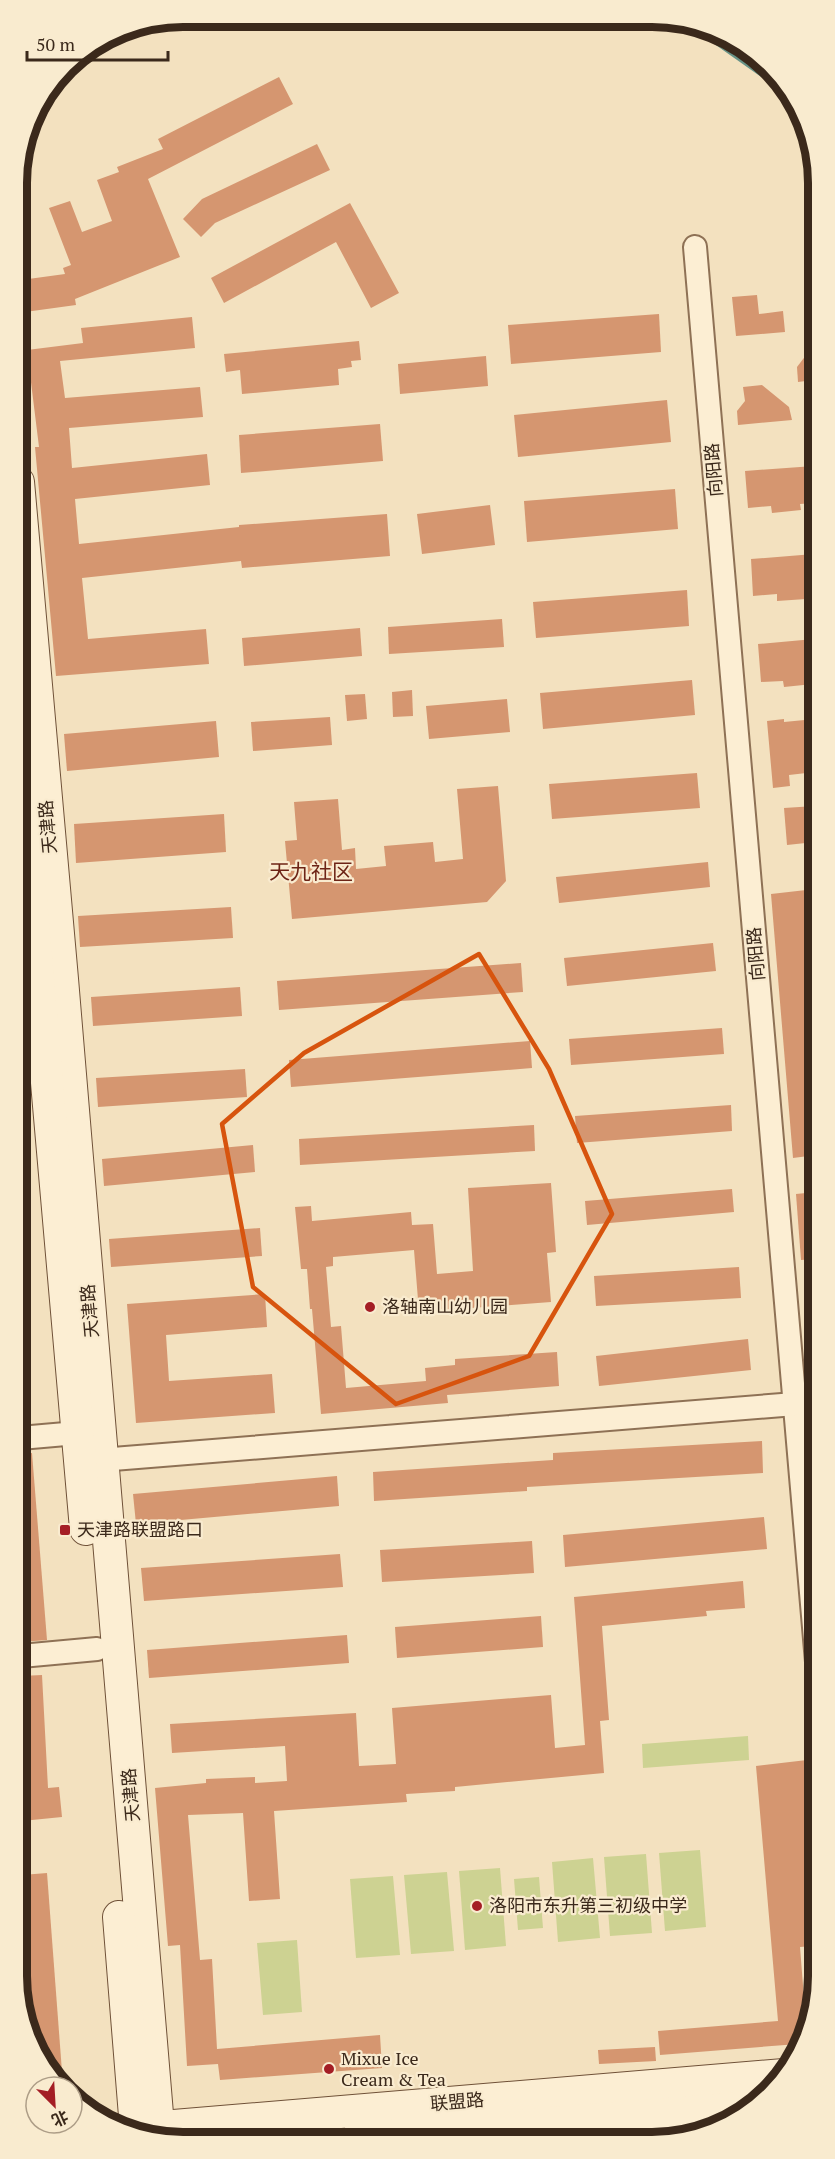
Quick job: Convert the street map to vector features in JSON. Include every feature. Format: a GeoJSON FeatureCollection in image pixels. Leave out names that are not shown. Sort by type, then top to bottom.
{"type":"FeatureCollection","features":[{"type":"Feature","properties":{"kind":"main road","name":"天津路"},"geometry":{"type":"LineString","coordinates":[[27,609],[87,1452],[144,2127]]}},
{"type":"Feature","properties":{"kind":"main road","name":"天津路"},"geometry":{"type":"LineString","coordinates":[[27,843],[87,1452],[97,1649],[135,2116],[141,2126]]}},
{"type":"Feature","properties":{"kind":"main road","name":"联盟路"},"geometry":{"type":"LineString","coordinates":[[158,2130],[771,2076]]}},
{"type":"Feature","properties":{"kind":"main road","name":"联盟路"},"geometry":{"type":"LineString","coordinates":[[434,2132],[734,2109]]}},
{"type":"Feature","properties":{"kind":"street","name":"向阳路"},"geometry":{"type":"LineString","coordinates":[[695,247],[808,1556]]}},
{"type":"Feature","properties":{"kind":"street"},"geometry":{"type":"LineString","coordinates":[[27,1439],[87,1452],[795,1404]]}},
{"type":"Feature","properties":{"kind":"street"},"geometry":{"type":"LineString","coordinates":[[27,1655],[97,1649]]}},
{"type":"Feature","properties":{"kind":"highlighted area"},"geometry":{"type":"Polygon","coordinates":[[[479,954],[549,1069],[612,1214],[529,1356],[396,1404],[253,1287],[222,1124],[304,1053],[479,954]]]}},
{"type":"Feature","properties":{"kind":"green space"},"geometry":{"type":"Polygon","coordinates":[[[748,1736],[749,1760],[643,1768],[642,1744],[748,1736]]]}},
{"type":"Feature","properties":{"kind":"green space"},"geometry":{"type":"Polygon","coordinates":[[[700,1850],[706,1927],[665,1931],[659,1853],[700,1850]]]}},
{"type":"Feature","properties":{"kind":"green space"},"geometry":{"type":"Polygon","coordinates":[[[646,1854],[652,1933],[610,1936],[604,1857],[646,1854]]]}},
{"type":"Feature","properties":{"kind":"green space"},"geometry":{"type":"Polygon","coordinates":[[[593,1858],[600,1938],[558,1942],[552,1862],[593,1858]]]}},
{"type":"Feature","properties":{"kind":"green space"},"geometry":{"type":"Polygon","coordinates":[[[500,1868],[506,1946],[465,1950],[459,1871],[500,1868]]]}},
{"type":"Feature","properties":{"kind":"green space"},"geometry":{"type":"Polygon","coordinates":[[[447,1872],[454,1951],[411,1954],[404,1875],[447,1872]]]}},
{"type":"Feature","properties":{"kind":"green space"},"geometry":{"type":"Polygon","coordinates":[[[393,1876],[400,1955],[356,1958],[350,1879],[393,1876]]]}},
{"type":"Feature","properties":{"kind":"green space"},"geometry":{"type":"Polygon","coordinates":[[[539,1877],[543,1928],[518,1930],[514,1879],[539,1877]]]}},
{"type":"Feature","properties":{"kind":"green space"},"geometry":{"type":"Polygon","coordinates":[[[297,1940],[302,2012],[263,2015],[257,1943],[297,1940]]]}},
{"type":"Feature","properties":{"kind":"building"},"geometry":{"type":"Polygon","coordinates":[[[279,77],[293,104],[148,179],[180,257],[75,299],[76,305],[27,312],[27,279],[65,274],[63,268],[71,265],[49,208],[70,201],[82,232],[112,221],[97,180],[119,172],[117,167],[163,149],[158,139],[279,77]]]}},
{"type":"Feature","properties":{"kind":"building"},"geometry":{"type":"Polygon","coordinates":[[[317,144],[330,170],[215,223],[201,237],[183,219],[202,199],[317,144]]]}},
{"type":"Feature","properties":{"kind":"building"},"geometry":{"type":"Polygon","coordinates":[[[350,203],[399,293],[371,308],[336,242],[224,303],[211,278],[350,203]]]}},
{"type":"Feature","properties":{"kind":"building"},"geometry":{"type":"Polygon","coordinates":[[[757,295],[759,314],[783,311],[785,332],[736,336],[732,297],[757,295]]]}},
{"type":"Feature","properties":{"kind":"building"},"geometry":{"type":"Polygon","coordinates":[[[659,314],[661,352],[511,364],[508,325],[659,314]]]}},
{"type":"Feature","properties":{"kind":"building"},"geometry":{"type":"Polygon","coordinates":[[[192,317],[195,348],[60,361],[65,398],[200,387],[203,417],[69,428],[72,468],[207,454],[210,485],[75,499],[79,544],[239,527],[239,525],[387,514],[390,556],[242,568],[241,561],[82,578],[88,639],[206,629],[209,664],[56,676],[35,447],[39,447],[27,350],[83,343],[81,328],[192,317]]]}},
{"type":"Feature","properties":{"kind":"building"},"geometry":{"type":"Polygon","coordinates":[[[359,341],[361,360],[351,361],[352,367],[338,369],[339,385],[242,394],[240,370],[226,372],[224,354],[359,341]]]}},
{"type":"Feature","properties":{"kind":"building"},"geometry":{"type":"Polygon","coordinates":[[[808,353],[808,381],[798,382],[797,367],[808,353]]]}},
{"type":"Feature","properties":{"kind":"building"},"geometry":{"type":"Polygon","coordinates":[[[486,356],[488,386],[400,394],[398,364],[486,356]]]}},
{"type":"Feature","properties":{"kind":"building"},"geometry":{"type":"Polygon","coordinates":[[[762,385],[789,407],[792,420],[738,425],[737,411],[745,401],[743,387],[762,385]]]}},
{"type":"Feature","properties":{"kind":"building"},"geometry":{"type":"Polygon","coordinates":[[[667,400],[671,442],[518,457],[514,415],[667,400]]]}},
{"type":"Feature","properties":{"kind":"building"},"geometry":{"type":"Polygon","coordinates":[[[380,424],[383,461],[241,473],[239,435],[380,424]]]}},
{"type":"Feature","properties":{"kind":"building"},"geometry":{"type":"Polygon","coordinates":[[[808,466],[808,503],[800,504],[801,510],[772,513],[771,506],[748,508],[745,471],[808,466]]]}},
{"type":"Feature","properties":{"kind":"building"},"geometry":{"type":"Polygon","coordinates":[[[675,489],[678,529],[527,542],[524,501],[675,489]]]}},
{"type":"Feature","properties":{"kind":"building"},"geometry":{"type":"Polygon","coordinates":[[[490,505],[495,545],[422,554],[417,514],[490,505]]]}},
{"type":"Feature","properties":{"kind":"building"},"geometry":{"type":"Polygon","coordinates":[[[808,554],[806,599],[777,601],[777,594],[753,596],[751,559],[808,554]]]}},
{"type":"Feature","properties":{"kind":"building"},"geometry":{"type":"Polygon","coordinates":[[[687,590],[689,626],[536,638],[533,602],[687,590]]]}},
{"type":"Feature","properties":{"kind":"building"},"geometry":{"type":"Polygon","coordinates":[[[502,619],[504,647],[389,654],[388,627],[502,619]]]}},
{"type":"Feature","properties":{"kind":"building"},"geometry":{"type":"Polygon","coordinates":[[[360,628],[362,656],[244,666],[242,638],[360,628]]]}},
{"type":"Feature","properties":{"kind":"building"},"geometry":{"type":"Polygon","coordinates":[[[808,640],[808,685],[784,687],[783,681],[761,682],[758,644],[808,640]]]}},
{"type":"Feature","properties":{"kind":"building"},"geometry":{"type":"Polygon","coordinates":[[[692,680],[695,715],[543,729],[540,693],[692,680]]]}},
{"type":"Feature","properties":{"kind":"building"},"geometry":{"type":"Polygon","coordinates":[[[412,690],[413,716],[393,717],[392,692],[412,690]]]}},
{"type":"Feature","properties":{"kind":"building"},"geometry":{"type":"Polygon","coordinates":[[[365,694],[367,719],[347,721],[345,695],[365,694]]]}},
{"type":"Feature","properties":{"kind":"building"},"geometry":{"type":"Polygon","coordinates":[[[507,699],[510,732],[429,739],[426,706],[507,699]]]}},
{"type":"Feature","properties":{"kind":"building"},"geometry":{"type":"Polygon","coordinates":[[[330,717],[332,745],[253,751],[251,722],[330,717]]]}},
{"type":"Feature","properties":{"kind":"building"},"geometry":{"type":"Polygon","coordinates":[[[808,720],[808,773],[789,775],[790,786],[773,788],[767,721],[808,720]]]}},
{"type":"Feature","properties":{"kind":"building"},"geometry":{"type":"Polygon","coordinates":[[[216,721],[219,757],[67,771],[64,734],[216,721]]]}},
{"type":"Feature","properties":{"kind":"building"},"geometry":{"type":"Polygon","coordinates":[[[697,773],[700,808],[552,819],[549,784],[697,773]]]}},
{"type":"Feature","properties":{"kind":"building"},"geometry":{"type":"Polygon","coordinates":[[[498,786],[506,881],[487,902],[292,919],[285,841],[297,840],[294,802],[338,799],[342,850],[355,848],[356,869],[386,866],[384,846],[433,842],[435,862],[463,859],[457,789],[498,786]]]}},
{"type":"Feature","properties":{"kind":"building"},"geometry":{"type":"Polygon","coordinates":[[[808,806],[808,843],[787,845],[784,808],[808,806]]]}},
{"type":"Feature","properties":{"kind":"building"},"geometry":{"type":"Polygon","coordinates":[[[224,814],[226,852],[76,863],[74,824],[224,814]]]}},
{"type":"Feature","properties":{"kind":"building"},"geometry":{"type":"Polygon","coordinates":[[[708,862],[710,887],[559,903],[556,877],[708,862]]]}},
{"type":"Feature","properties":{"kind":"building"},"geometry":{"type":"Polygon","coordinates":[[[808,890],[808,1156],[793,1158],[771,894],[808,890]]]}},
{"type":"Feature","properties":{"kind":"building"},"geometry":{"type":"Polygon","coordinates":[[[231,907],[233,938],[80,947],[78,916],[231,907]]]}},
{"type":"Feature","properties":{"kind":"building"},"geometry":{"type":"Polygon","coordinates":[[[713,943],[716,971],[567,986],[564,958],[713,943]]]}},
{"type":"Feature","properties":{"kind":"building"},"geometry":{"type":"Polygon","coordinates":[[[521,963],[523,992],[279,1010],[277,981],[521,963]]]}},
{"type":"Feature","properties":{"kind":"building"},"geometry":{"type":"Polygon","coordinates":[[[240,987],[242,1016],[93,1026],[91,997],[240,987]]]}},
{"type":"Feature","properties":{"kind":"building"},"geometry":{"type":"Polygon","coordinates":[[[722,1028],[724,1054],[571,1065],[569,1039],[722,1028]]]}},
{"type":"Feature","properties":{"kind":"building"},"geometry":{"type":"Polygon","coordinates":[[[530,1041],[532,1068],[291,1087],[289,1060],[530,1041]]]}},
{"type":"Feature","properties":{"kind":"building"},"geometry":{"type":"Polygon","coordinates":[[[245,1069],[247,1097],[98,1107],[96,1078],[245,1069]]]}},
{"type":"Feature","properties":{"kind":"building"},"geometry":{"type":"Polygon","coordinates":[[[731,1105],[732,1131],[577,1143],[575,1116],[731,1105]]]}},
{"type":"Feature","properties":{"kind":"building"},"geometry":{"type":"Polygon","coordinates":[[[534,1125],[535,1151],[300,1165],[299,1139],[534,1125]]]}},
{"type":"Feature","properties":{"kind":"building"},"geometry":{"type":"Polygon","coordinates":[[[253,1145],[255,1172],[104,1186],[102,1159],[253,1145]]]}},
{"type":"Feature","properties":{"kind":"building"},"geometry":{"type":"Polygon","coordinates":[[[551,1183],[556,1252],[547,1253],[551,1302],[419,1312],[414,1250],[333,1257],[333,1266],[326,1267],[331,1327],[341,1326],[346,1388],[426,1381],[425,1368],[455,1365],[455,1359],[557,1352],[559,1386],[447,1395],[448,1403],[321,1414],[307,1269],[301,1269],[295,1207],[311,1206],[312,1221],[411,1212],[412,1225],[433,1224],[437,1274],[473,1271],[468,1188],[551,1183]]]}},
{"type":"Feature","properties":{"kind":"building"},"geometry":{"type":"Polygon","coordinates":[[[732,1189],[734,1212],[587,1225],[585,1201],[732,1189]]]}},
{"type":"Feature","properties":{"kind":"building"},"geometry":{"type":"Polygon","coordinates":[[[808,1193],[808,1260],[801,1260],[796,1194],[808,1193]]]}},
{"type":"Feature","properties":{"kind":"building"},"geometry":{"type":"Polygon","coordinates":[[[260,1228],[262,1256],[111,1267],[109,1239],[260,1228]]]}},
{"type":"Feature","properties":{"kind":"building"},"geometry":{"type":"Polygon","coordinates":[[[739,1267],[741,1298],[596,1306],[594,1276],[739,1267]]]}},
{"type":"Feature","properties":{"kind":"building"},"geometry":{"type":"Polygon","coordinates":[[[265,1294],[267,1327],[166,1335],[169,1381],[272,1374],[275,1413],[136,1423],[127,1304],[265,1294]]]}},
{"type":"Feature","properties":{"kind":"building"},"geometry":{"type":"Polygon","coordinates":[[[748,1339],[751,1370],[599,1386],[596,1356],[748,1339]]]}},
{"type":"Feature","properties":{"kind":"building"},"geometry":{"type":"Polygon","coordinates":[[[762,1441],[763,1473],[527,1487],[527,1491],[374,1501],[373,1472],[553,1460],[553,1453],[762,1441]]]}},
{"type":"Feature","properties":{"kind":"building"},"geometry":{"type":"Polygon","coordinates":[[[27,1453],[32,1453],[47,1640],[27,1642],[27,1453]]]}},
{"type":"Feature","properties":{"kind":"building"},"geometry":{"type":"Polygon","coordinates":[[[337,1476],[339,1506],[136,1524],[133,1494],[337,1476]]]}},
{"type":"Feature","properties":{"kind":"building"},"geometry":{"type":"Polygon","coordinates":[[[764,1517],[767,1549],[565,1567],[563,1535],[764,1517]]]}},
{"type":"Feature","properties":{"kind":"building"},"geometry":{"type":"Polygon","coordinates":[[[532,1541],[534,1573],[382,1582],[380,1550],[532,1541]]]}},
{"type":"Feature","properties":{"kind":"building"},"geometry":{"type":"Polygon","coordinates":[[[340,1554],[343,1587],[144,1601],[141,1568],[340,1554]]]}},
{"type":"Feature","properties":{"kind":"building"},"geometry":{"type":"Polygon","coordinates":[[[743,1581],[745,1608],[706,1611],[707,1616],[602,1626],[609,1720],[600,1721],[604,1773],[455,1787],[455,1791],[406,1794],[407,1802],[274,1811],[280,1899],[249,1901],[243,1813],[188,1815],[200,1960],[212,1959],[217,2049],[380,2035],[382,2068],[220,2080],[218,2064],[187,2066],[180,1945],[168,1946],[155,1788],[206,1783],[206,1779],[255,1777],[255,1783],[287,1781],[285,1746],[172,1753],[170,1724],[356,1713],[359,1766],[396,1764],[392,1708],[551,1695],[555,1748],[585,1745],[574,1597],[743,1581]]]}},
{"type":"Feature","properties":{"kind":"building"},"geometry":{"type":"Polygon","coordinates":[[[541,1616],[543,1647],[397,1658],[395,1627],[541,1616]]]}},
{"type":"Feature","properties":{"kind":"building"},"geometry":{"type":"Polygon","coordinates":[[[347,1635],[349,1663],[149,1678],[147,1650],[347,1635]]]}},
{"type":"Feature","properties":{"kind":"building"},"geometry":{"type":"Polygon","coordinates":[[[42,1675],[48,1788],[59,1787],[62,1817],[27,1820],[27,1676],[42,1675]]]}},
{"type":"Feature","properties":{"kind":"building"},"geometry":{"type":"Polygon","coordinates":[[[807,1760],[808,1946],[800,1947],[805,2007],[803,2016],[800,2025],[797,2025],[797,2032],[792,2044],[660,2055],[658,2031],[778,2021],[756,1766],[807,1760]]]}},
{"type":"Feature","properties":{"kind":"building"},"geometry":{"type":"Polygon","coordinates":[[[47,1873],[62,2074],[53,2063],[39,2036],[28,1996],[27,1875],[47,1873]]]}},
{"type":"Feature","properties":{"kind":"building"},"geometry":{"type":"Polygon","coordinates":[[[655,2047],[656,2061],[599,2064],[598,2050],[655,2047]]]}},
{"type":"Feature","properties":{"kind":"waterway"},"geometry":{"type":"LineString","coordinates":[[714,40],[765,76]]}},
{"type":"Feature","properties":{"kind":"place","name":"洛轴南山幼儿园"},"geometry":{"type":"Point","coordinates":[370,1307]}},
{"type":"Feature","properties":{"kind":"place","name":"天津路联盟路口"},"geometry":{"type":"Point","coordinates":[65,1530]}},
{"type":"Feature","properties":{"kind":"place","name":"洛阳市东升第三初级中学"},"geometry":{"type":"Point","coordinates":[477,1906]}},
{"type":"Feature","properties":{"kind":"place","name":"Mixue Ice Cream & Tea"},"geometry":{"type":"Point","coordinates":[329,2069]}},
{"type":"Feature","properties":{"kind":"district","name":"天九社区"},"geometry":{"type":"Point","coordinates":[311,872]}}]}
